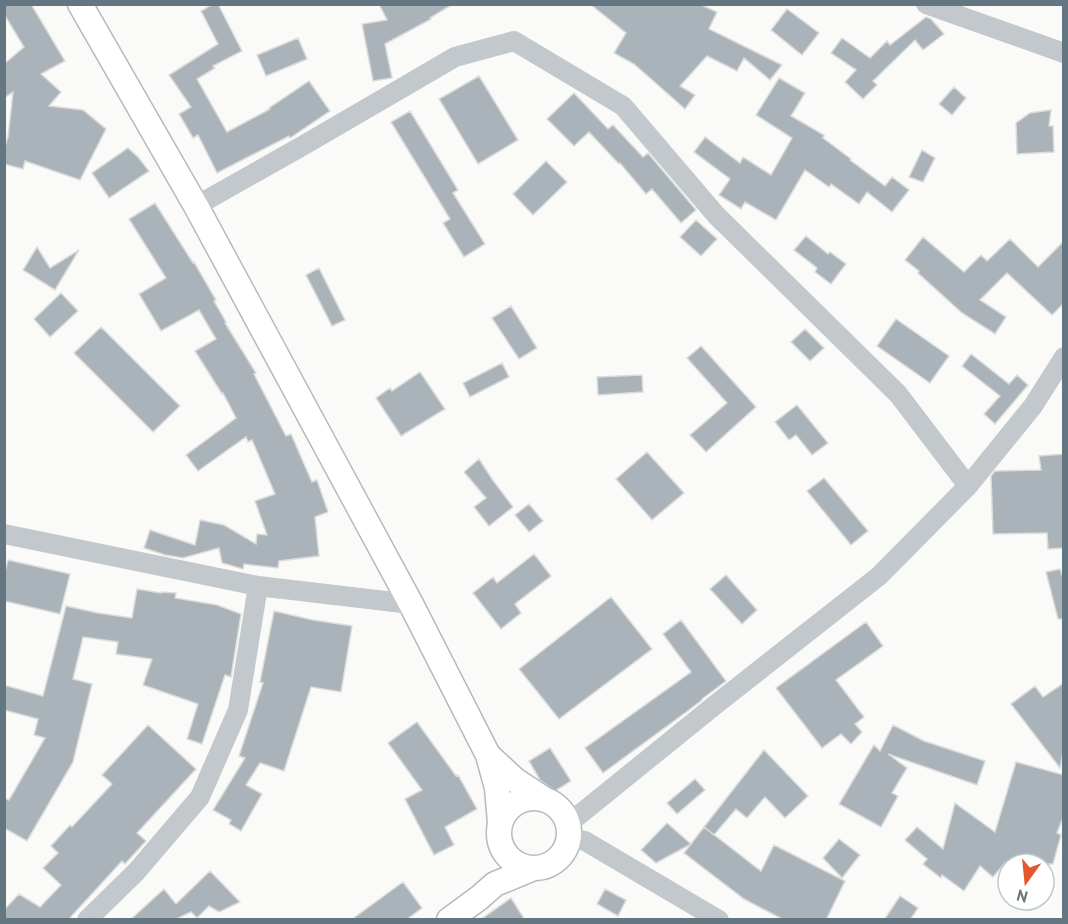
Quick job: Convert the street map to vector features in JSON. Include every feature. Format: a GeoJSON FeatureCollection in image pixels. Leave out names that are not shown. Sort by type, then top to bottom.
{"type":"FeatureCollection","features":[{"type":"Feature","properties":{"kind":"main road"},"geometry":{"type":"LineString","coordinates":[[80,4],[196,206],[411,604],[488,755],[497,788],[503,850],[509,858],[525,867],[543,867],[552,863],[565,851],[569,831],[565,815],[560,808],[515,780],[488,755]]}},
{"type":"Feature","properties":{"kind":"main road"},"geometry":{"type":"LineString","coordinates":[[479,898],[495,859],[504,815],[517,802],[525,799],[543,799]]}},
{"type":"Feature","properties":{"kind":"main road"},"geometry":{"type":"LineString","coordinates":[[449,920],[495,884],[534,868]]}},
{"type":"Feature","properties":{"kind":"street"},"geometry":{"type":"LineString","coordinates":[[926,4],[1064,53]]}},
{"type":"Feature","properties":{"kind":"street"},"geometry":{"type":"LineString","coordinates":[[196,206],[455,57],[514,41],[623,106],[716,215],[898,394],[968,486]]}},
{"type":"Feature","properties":{"kind":"street"},"geometry":{"type":"LineString","coordinates":[[714,918],[569,831],[715,705],[879,576],[968,486],[1033,406],[1064,357]]}},
{"type":"Feature","properties":{"kind":"street"},"geometry":{"type":"LineString","coordinates":[[4,534],[258,586],[411,604]]}},
{"type":"Feature","properties":{"kind":"street"},"geometry":{"type":"LineString","coordinates":[[87,920],[136,872],[200,797],[238,710],[258,586]]}},
{"type":"Feature","properties":{"kind":"building"},"geometry":{"type":"Polygon","coordinates":[[[4,4],[31,4],[65,61],[41,74],[61,92],[49,106],[83,110],[106,129],[80,180],[25,161],[23,169],[4,164],[13,92],[4,98],[4,64],[24,47],[4,14],[4,4]]]}},
{"type":"Feature","properties":{"kind":"building"},"geometry":{"type":"Polygon","coordinates":[[[213,4],[218,4],[242,51],[213,66],[215,68],[197,79],[227,132],[270,109],[309,81],[330,111],[290,138],[289,136],[217,173],[198,135],[193,138],[179,114],[191,107],[169,75],[218,44],[201,11],[213,4]]]}},
{"type":"Feature","properties":{"kind":"building"},"geometry":{"type":"Polygon","coordinates":[[[379,4],[453,4],[385,44],[392,78],[373,81],[362,24],[387,20],[379,4]]]}},
{"type":"Feature","properties":{"kind":"building"},"geometry":{"type":"Polygon","coordinates":[[[590,4],[699,4],[717,12],[709,29],[782,65],[770,80],[744,58],[737,71],[707,56],[680,86],[695,95],[685,109],[634,64],[614,53],[626,33],[590,4]]]}},
{"type":"Feature","properties":{"kind":"building"},"geometry":{"type":"Polygon","coordinates":[[[787,9],[819,33],[802,55],[771,30],[787,9]]]}},
{"type":"Feature","properties":{"kind":"building"},"geometry":{"type":"Polygon","coordinates":[[[926,17],[931,19],[944,34],[923,50],[915,40],[873,81],[877,85],[863,99],[845,82],[856,70],[831,53],[842,38],[870,58],[887,41],[890,45],[926,17]]]}},
{"type":"Feature","properties":{"kind":"building"},"geometry":{"type":"Polygon","coordinates":[[[298,38],[307,59],[266,76],[257,55],[298,38]]]}},
{"type":"Feature","properties":{"kind":"building"},"geometry":{"type":"Polygon","coordinates":[[[479,76],[518,140],[478,164],[439,99],[479,76]]]}},
{"type":"Feature","properties":{"kind":"building"},"geometry":{"type":"Polygon","coordinates":[[[779,78],[805,93],[791,116],[824,135],[823,138],[885,186],[892,177],[909,190],[892,212],[867,192],[859,204],[831,184],[829,187],[805,170],[776,220],[745,202],[741,209],[719,195],[730,179],[694,152],[705,137],[740,163],[743,157],[771,175],[792,138],[756,115],[779,78]]]}},
{"type":"Feature","properties":{"kind":"building"},"geometry":{"type":"Polygon","coordinates":[[[954,87],[966,98],[952,115],[939,104],[954,87]]]}},
{"type":"Feature","properties":{"kind":"building"},"geometry":{"type":"Polygon","coordinates":[[[574,93],[608,129],[613,125],[643,157],[648,153],[696,210],[681,223],[652,189],[646,194],[620,163],[589,132],[574,146],[547,119],[574,93]]]}},
{"type":"Feature","properties":{"kind":"building"},"geometry":{"type":"Polygon","coordinates":[[[1051,110],[1049,126],[1053,126],[1054,152],[1017,154],[1016,123],[1030,113],[1051,110]]]}},
{"type":"Feature","properties":{"kind":"building"},"geometry":{"type":"Polygon","coordinates":[[[410,111],[458,190],[453,193],[485,244],[464,257],[443,223],[450,219],[391,122],[410,111]]]}},
{"type":"Feature","properties":{"kind":"building"},"geometry":{"type":"Polygon","coordinates":[[[128,148],[149,171],[109,198],[92,173],[128,148]]]}},
{"type":"Feature","properties":{"kind":"building"},"geometry":{"type":"Polygon","coordinates":[[[922,150],[935,158],[923,182],[909,177],[922,150]]]}},
{"type":"Feature","properties":{"kind":"building"},"geometry":{"type":"Polygon","coordinates":[[[546,161],[567,182],[533,215],[513,194],[546,161]]]}},
{"type":"Feature","properties":{"kind":"building"},"geometry":{"type":"Polygon","coordinates":[[[155,203],[216,300],[214,301],[225,323],[256,373],[254,374],[286,436],[291,434],[312,482],[317,480],[328,512],[315,517],[319,556],[279,561],[278,568],[244,564],[243,569],[222,563],[219,548],[183,558],[144,548],[150,530],[195,545],[200,520],[224,525],[256,544],[257,534],[267,535],[255,501],[275,494],[252,440],[248,442],[246,437],[198,471],[186,455],[236,418],[223,393],[195,351],[216,339],[199,310],[161,331],[139,294],[166,278],[129,219],[155,203]]]}},
{"type":"Feature","properties":{"kind":"building"},"geometry":{"type":"Polygon","coordinates":[[[696,220],[717,239],[701,256],[680,237],[696,220]]]}},
{"type":"Feature","properties":{"kind":"building"},"geometry":{"type":"Polygon","coordinates":[[[806,236],[828,254],[830,252],[846,264],[831,284],[815,272],[817,268],[794,250],[806,236]]]}},
{"type":"Feature","properties":{"kind":"building"},"geometry":{"type":"Polygon","coordinates":[[[923,237],[964,272],[981,255],[987,261],[1010,239],[1038,267],[1064,241],[1064,303],[1052,315],[1007,273],[980,300],[1006,317],[995,334],[962,313],[905,260],[923,237]]]}},
{"type":"Feature","properties":{"kind":"building"},"geometry":{"type":"Polygon","coordinates":[[[37,247],[50,268],[79,250],[55,290],[23,270],[37,247]]]}},
{"type":"Feature","properties":{"kind":"building"},"geometry":{"type":"Polygon","coordinates":[[[319,268],[345,320],[332,326],[306,275],[319,268]]]}},
{"type":"Feature","properties":{"kind":"building"},"geometry":{"type":"Polygon","coordinates":[[[61,293],[78,311],[50,337],[34,319],[61,293]]]}},
{"type":"Feature","properties":{"kind":"building"},"geometry":{"type":"Polygon","coordinates":[[[511,306],[537,348],[519,359],[492,318],[511,306]]]}},
{"type":"Feature","properties":{"kind":"building"},"geometry":{"type":"Polygon","coordinates":[[[896,319],[949,356],[930,383],[877,346],[896,319]]]}},
{"type":"Feature","properties":{"kind":"building"},"geometry":{"type":"Polygon","coordinates":[[[101,327],[180,406],[153,432],[74,353],[101,327]]]}},
{"type":"Feature","properties":{"kind":"building"},"geometry":{"type":"Polygon","coordinates":[[[805,329],[824,348],[810,361],[791,342],[805,329]]]}},
{"type":"Feature","properties":{"kind":"building"},"geometry":{"type":"Polygon","coordinates":[[[701,346],[756,407],[706,452],[690,435],[727,403],[687,358],[701,346]]]}},
{"type":"Feature","properties":{"kind":"building"},"geometry":{"type":"Polygon","coordinates":[[[971,354],[1009,384],[1017,375],[1028,385],[995,424],[984,414],[1000,396],[962,366],[971,354]]]}},
{"type":"Feature","properties":{"kind":"building"},"geometry":{"type":"Polygon","coordinates":[[[502,363],[509,377],[470,397],[463,383],[502,363]]]}},
{"type":"Feature","properties":{"kind":"building"},"geometry":{"type":"Polygon","coordinates":[[[420,372],[445,409],[401,436],[376,398],[390,388],[392,391],[420,372]]]}},
{"type":"Feature","properties":{"kind":"building"},"geometry":{"type":"Polygon","coordinates":[[[642,375],[643,392],[598,395],[597,377],[642,375]]]}},
{"type":"Feature","properties":{"kind":"building"},"geometry":{"type":"Polygon","coordinates":[[[797,405],[828,443],[812,455],[796,435],[789,440],[775,422],[797,405]]]}},
{"type":"Feature","properties":{"kind":"building"},"geometry":{"type":"Polygon","coordinates":[[[647,452],[684,493],[652,520],[616,479],[647,452]]]}},
{"type":"Feature","properties":{"kind":"building"},"geometry":{"type":"Polygon","coordinates":[[[1064,454],[1064,548],[1048,549],[1047,533],[993,534],[991,476],[995,471],[1041,470],[1039,456],[1064,454]]]}},
{"type":"Feature","properties":{"kind":"building"},"geometry":{"type":"Polygon","coordinates":[[[479,459],[513,507],[489,526],[474,507],[486,498],[464,472],[479,459]]]}},
{"type":"Feature","properties":{"kind":"building"},"geometry":{"type":"Polygon","coordinates":[[[824,478],[868,531],[851,545],[807,491],[824,478]]]}},
{"type":"Feature","properties":{"kind":"building"},"geometry":{"type":"Polygon","coordinates":[[[529,504],[543,521],[529,532],[515,515],[529,504]]]}},
{"type":"Feature","properties":{"kind":"building"},"geometry":{"type":"Polygon","coordinates":[[[534,554],[551,576],[515,604],[521,613],[501,629],[473,593],[493,577],[497,583],[534,554]]]}},
{"type":"Feature","properties":{"kind":"building"},"geometry":{"type":"Polygon","coordinates":[[[8,560],[70,574],[60,614],[4,601],[4,576],[8,560]]]}},
{"type":"Feature","properties":{"kind":"building"},"geometry":{"type":"Polygon","coordinates":[[[1060,569],[1064,581],[1064,619],[1058,619],[1046,572],[1060,569]]]}},
{"type":"Feature","properties":{"kind":"building"},"geometry":{"type":"Polygon","coordinates":[[[726,575],[757,610],[742,624],[710,589],[726,575]]]}},
{"type":"Feature","properties":{"kind":"building"},"geometry":{"type":"Polygon","coordinates":[[[137,589],[176,593],[175,598],[217,605],[241,614],[231,677],[225,675],[202,744],[187,739],[198,704],[143,685],[152,659],[116,654],[118,642],[83,637],[73,679],[92,684],[73,762],[27,841],[4,828],[4,798],[9,800],[45,738],[34,735],[38,719],[4,710],[4,685],[43,696],[66,606],[132,618],[137,589]]]}},
{"type":"Feature","properties":{"kind":"building"},"geometry":{"type":"Polygon","coordinates":[[[611,597],[652,649],[559,719],[519,669],[611,597]]]}},
{"type":"Feature","properties":{"kind":"building"},"geometry":{"type":"Polygon","coordinates":[[[274,611],[352,626],[341,692],[311,687],[284,771],[260,763],[246,785],[262,794],[241,831],[229,824],[231,820],[213,810],[245,758],[239,756],[263,683],[260,682],[274,611]]]}},
{"type":"Feature","properties":{"kind":"building"},"geometry":{"type":"Polygon","coordinates":[[[681,620],[726,681],[603,773],[585,748],[691,672],[663,634],[681,620]]]}},
{"type":"Feature","properties":{"kind":"building"},"geometry":{"type":"Polygon","coordinates":[[[866,622],[883,646],[836,680],[864,717],[855,724],[862,732],[851,744],[841,734],[822,748],[776,688],[866,622]]]}},
{"type":"Feature","properties":{"kind":"building"},"geometry":{"type":"Polygon","coordinates":[[[1064,683],[1064,747],[1060,768],[1011,704],[1035,686],[1043,697],[1064,683]]]}},
{"type":"Feature","properties":{"kind":"building"},"geometry":{"type":"Polygon","coordinates":[[[417,722],[456,776],[458,775],[477,809],[445,827],[454,845],[434,855],[405,799],[422,790],[388,743],[417,722]]]}},
{"type":"Feature","properties":{"kind":"building"},"geometry":{"type":"Polygon","coordinates":[[[148,725],[196,769],[137,833],[146,841],[125,864],[122,861],[68,920],[4,920],[4,910],[19,894],[40,907],[61,885],[43,868],[58,853],[51,846],[112,784],[102,775],[148,725]]]}},
{"type":"Feature","properties":{"kind":"building"},"geometry":{"type":"Polygon","coordinates":[[[893,725],[924,741],[985,761],[977,785],[888,754],[907,768],[892,793],[898,796],[881,827],[839,804],[874,745],[880,751],[893,725]]]}},
{"type":"Feature","properties":{"kind":"building"},"geometry":{"type":"Polygon","coordinates":[[[550,748],[571,781],[555,791],[540,780],[529,761],[550,748]]]}},
{"type":"Feature","properties":{"kind":"building"},"geometry":{"type":"Polygon","coordinates":[[[764,750],[808,796],[785,818],[765,797],[747,818],[736,809],[714,835],[704,827],[764,750]]]}},
{"type":"Feature","properties":{"kind":"building"},"geometry":{"type":"Polygon","coordinates":[[[1016,762],[1064,775],[1064,815],[1057,833],[1061,835],[1056,853],[996,852],[996,874],[993,877],[980,866],[964,891],[923,864],[927,859],[905,840],[917,827],[943,849],[955,803],[995,832],[1016,762]]]}},
{"type":"Feature","properties":{"kind":"building"},"geometry":{"type":"Polygon","coordinates":[[[695,779],[705,790],[677,814],[667,803],[695,779]]]}},
{"type":"Feature","properties":{"kind":"building"},"geometry":{"type":"Polygon","coordinates":[[[667,823],[691,844],[656,863],[641,850],[667,823]]]}},
{"type":"Feature","properties":{"kind":"building"},"geometry":{"type":"Polygon","coordinates":[[[704,827],[761,871],[774,845],[845,881],[826,920],[784,920],[744,899],[684,853],[704,827]]]}},
{"type":"Feature","properties":{"kind":"building"},"geometry":{"type":"Polygon","coordinates":[[[839,839],[860,855],[842,878],[823,858],[839,839]]]}},
{"type":"Feature","properties":{"kind":"building"},"geometry":{"type":"Polygon","coordinates":[[[210,871],[240,902],[219,912],[209,906],[197,918],[191,912],[174,920],[130,920],[164,889],[176,904],[210,871]]]}},
{"type":"Feature","properties":{"kind":"building"},"geometry":{"type":"Polygon","coordinates":[[[403,882],[422,908],[406,920],[351,920],[403,882]]]}},
{"type":"Feature","properties":{"kind":"building"},"geometry":{"type":"Polygon","coordinates":[[[605,889],[626,900],[618,916],[597,904],[605,889]]]}},
{"type":"Feature","properties":{"kind":"building"},"geometry":{"type":"Polygon","coordinates":[[[900,896],[918,908],[910,920],[884,920],[900,896]]]}},
{"type":"Feature","properties":{"kind":"building"},"geometry":{"type":"Polygon","coordinates":[[[511,898],[525,920],[480,920],[511,898]]]}}]}
